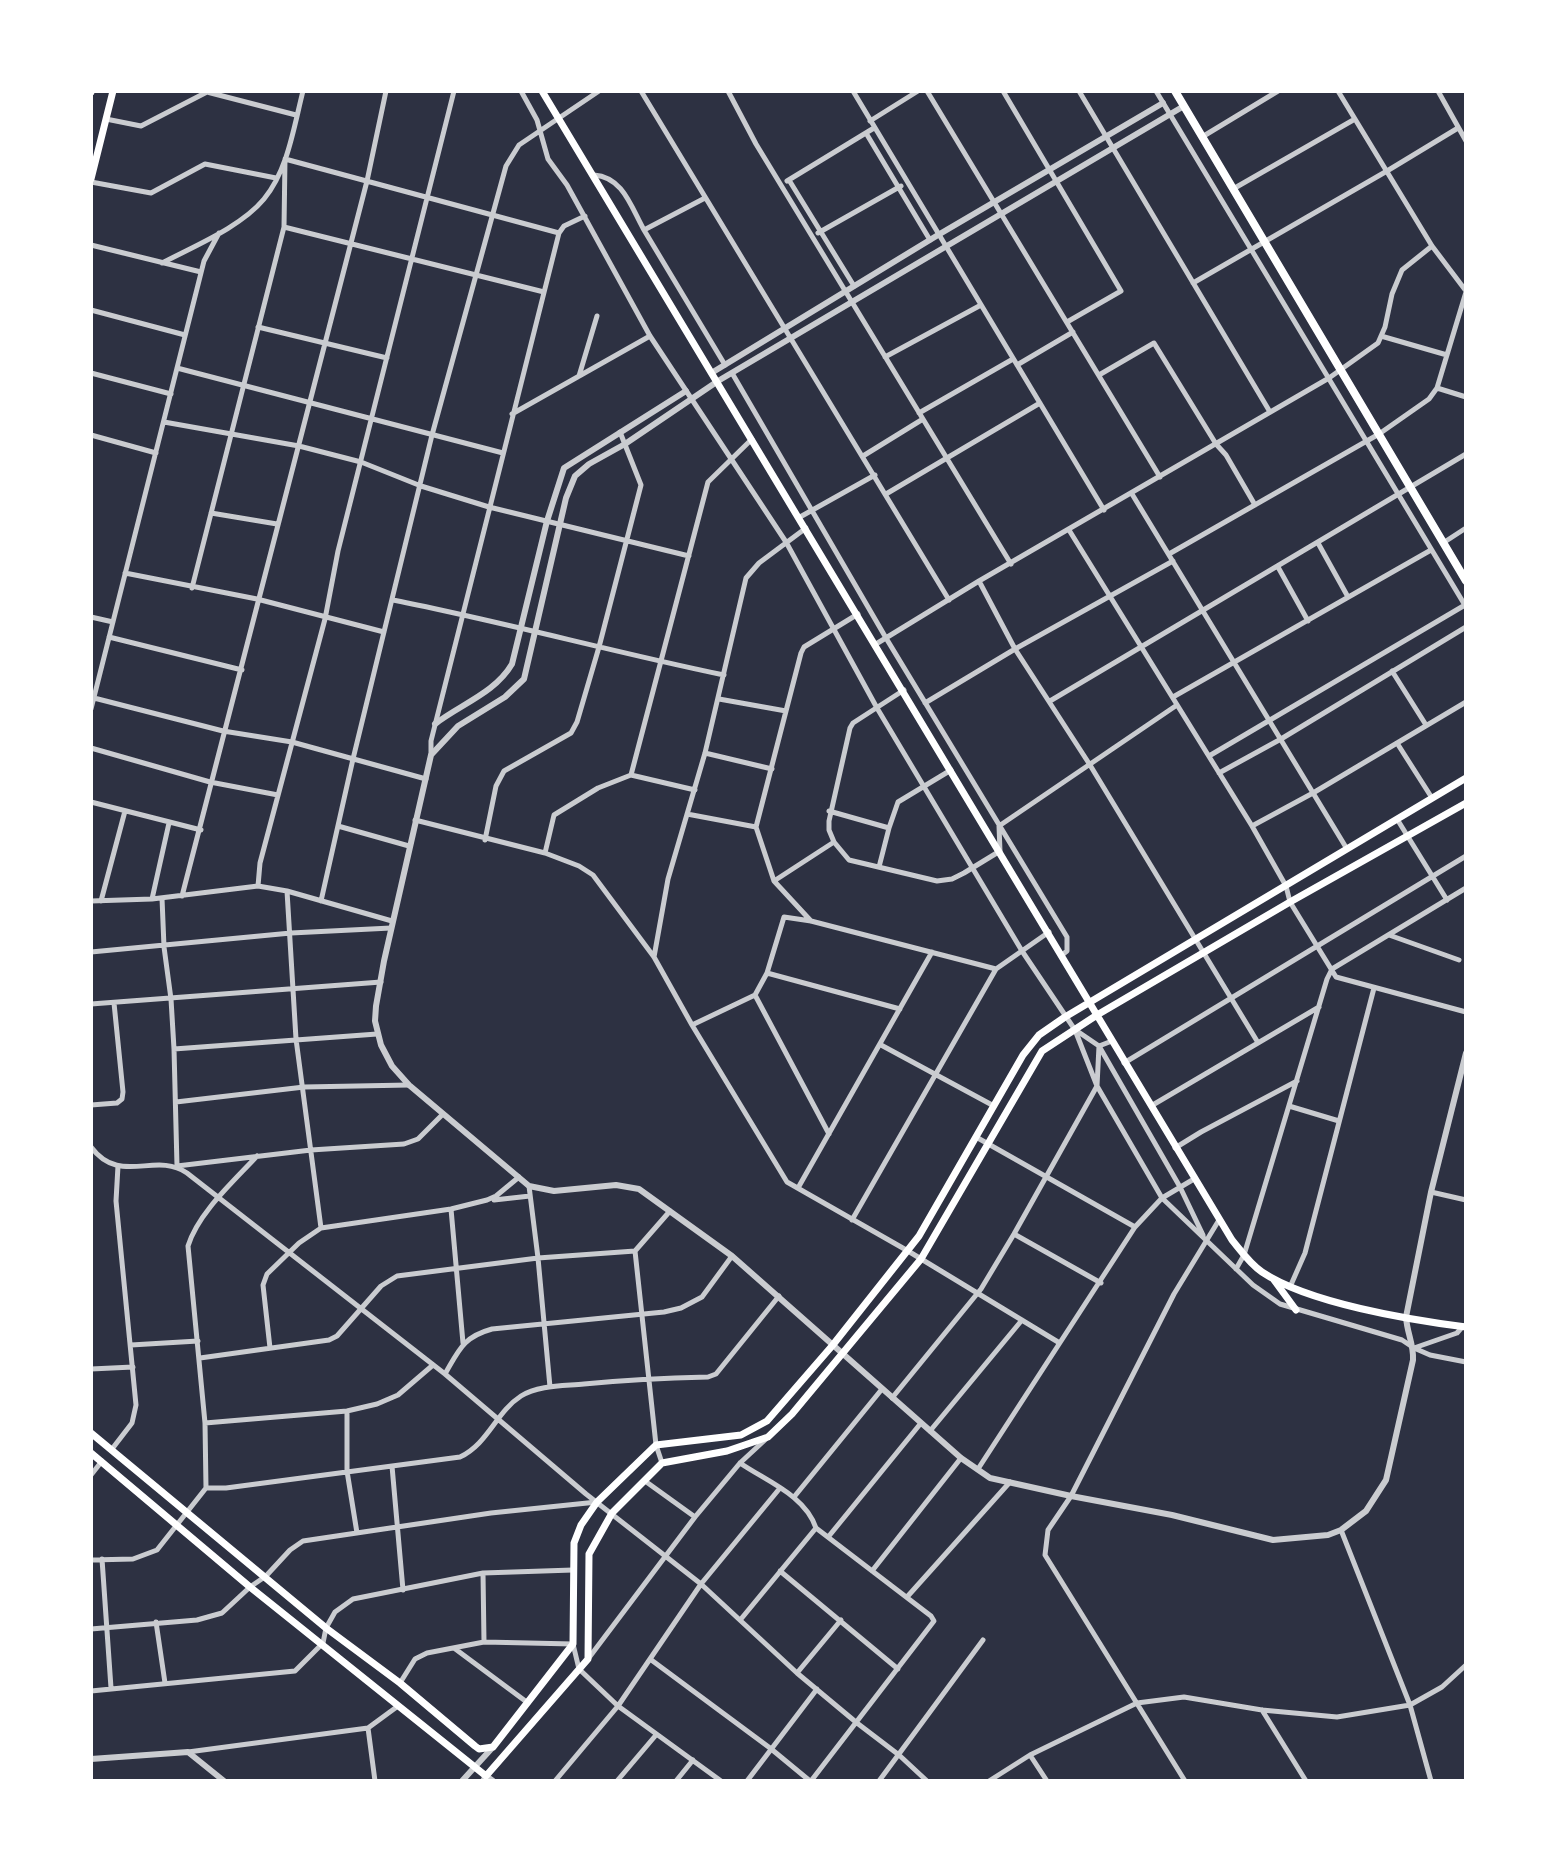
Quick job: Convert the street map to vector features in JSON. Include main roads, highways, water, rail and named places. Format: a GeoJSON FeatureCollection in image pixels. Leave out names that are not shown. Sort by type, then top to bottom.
{"type":"FeatureCollection","features":[{"type":"Feature","properties":{"kind":"main road"},"geometry":{"type":"LineString","coordinates":[[91,181],[113,91]]}},
{"type":"Feature","properties":{"kind":"main road"},"geometry":{"type":"LineString","coordinates":[[542,91],[1049,932],[1175,1149],[1244,1255],[1273,1279],[1313,1295],[1406,1317],[1464,1326]]}},
{"type":"Feature","properties":{"kind":"main road"},"geometry":{"type":"LineString","coordinates":[[1175,91],[1466,581]]}},
{"type":"Feature","properties":{"kind":"main road"},"geometry":{"type":"LineString","coordinates":[[91,1433],[326,1628],[400,1683],[475,1746],[479,1749],[493,1747],[573,1644],[575,1543],[581,1525],[597,1502],[656,1445],[741,1435],[767,1421],[832,1346],[919,1236],[1032,1042],[1065,1017],[1466,778]]}},
{"type":"Feature","properties":{"kind":"main road"},"geometry":{"type":"LineString","coordinates":[[91,1453],[250,1587],[323,1643],[487,1779],[588,1659],[589,1554],[612,1513],[662,1463],[727,1451],[768,1437],[792,1414],[921,1259],[1042,1051],[1097,1015],[1290,902],[1466,803]]}},
{"type":"Feature","properties":{"kind":"main road"},"geometry":{"type":"LineString","coordinates":[[1273,1279],[1296,1310]]}}]}
